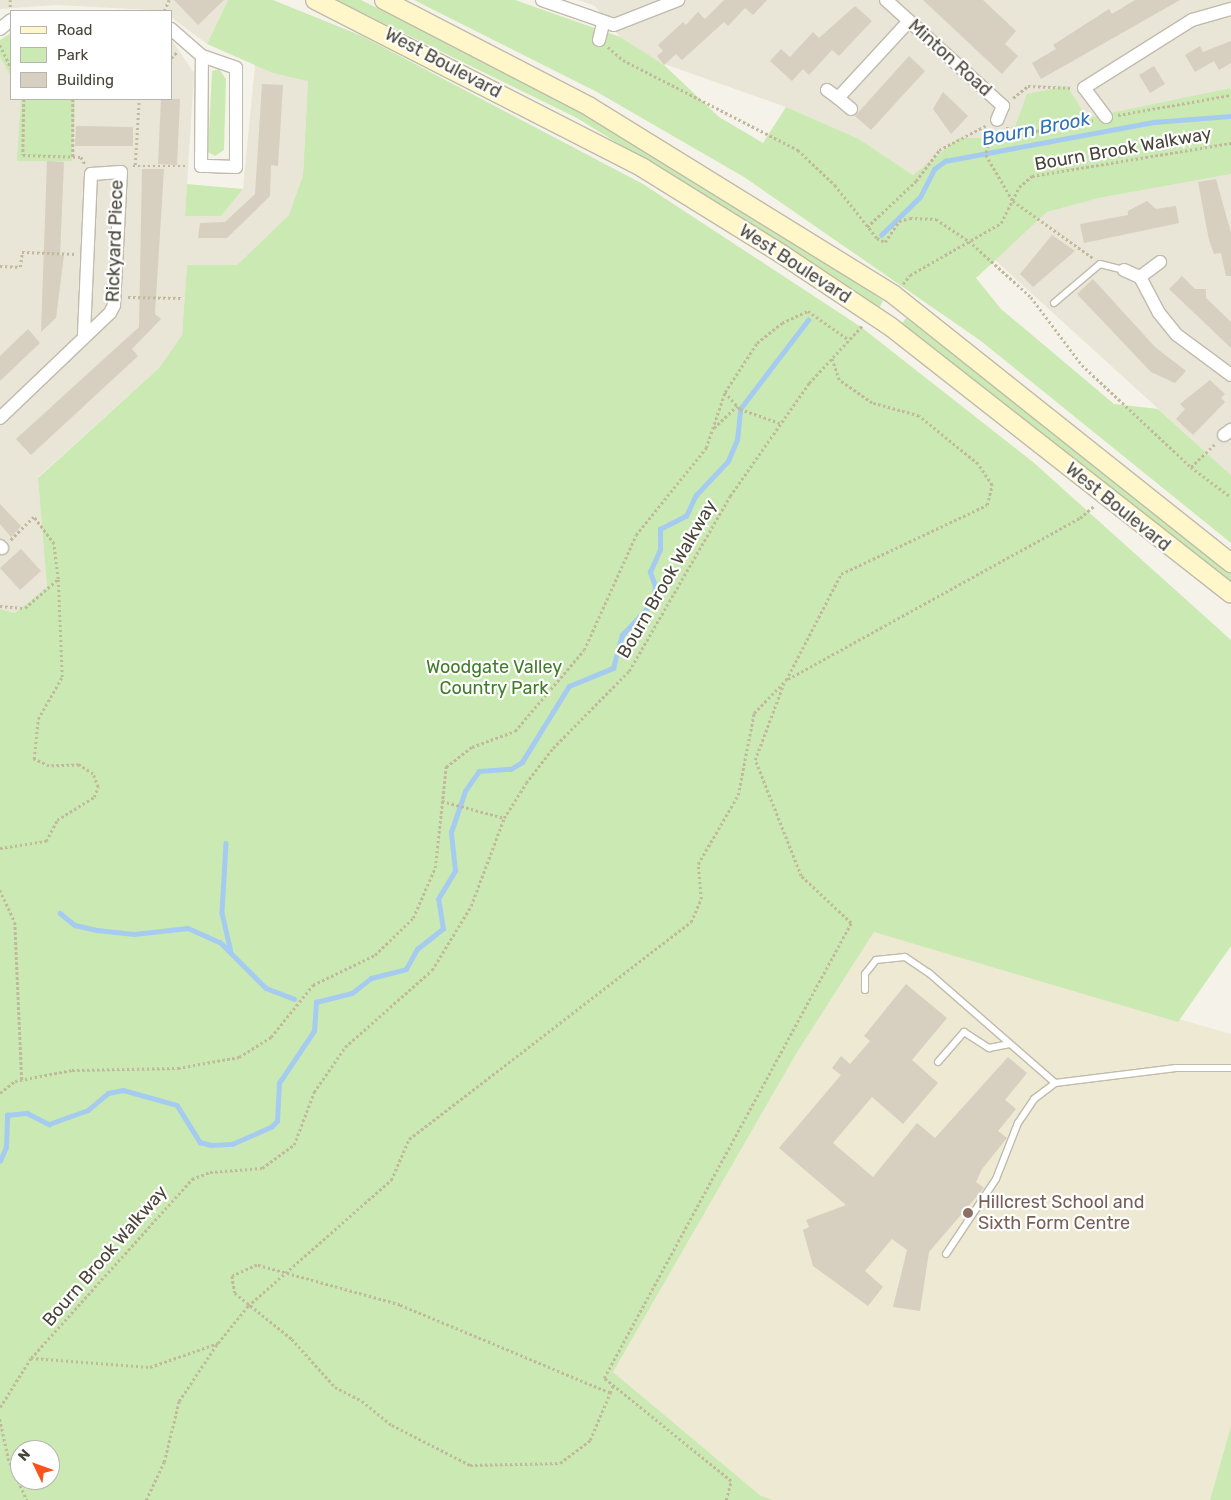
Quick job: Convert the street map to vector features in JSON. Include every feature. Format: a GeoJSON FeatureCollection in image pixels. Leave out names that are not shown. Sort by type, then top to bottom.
{"type":"FeatureCollection","features":[{"type":"Feature","properties":{"kind":"main road","name":"West Boulevard"},"geometry":{"type":"LineString","coordinates":[[316,0],[643,168],[780,253],[891,327],[1231,594]]}},
{"type":"Feature","properties":{"kind":"main road","name":"West Boulevard"},"geometry":{"type":"LineString","coordinates":[[384,0],[598,111],[894,294],[1231,563]]}},
{"type":"Feature","properties":{"kind":"street"},"geometry":{"type":"LineString","coordinates":[[542,0],[603,24],[638,18],[678,0]]}},
{"type":"Feature","properties":{"kind":"street","name":"Minton Road"},"geometry":{"type":"LineString","coordinates":[[886,0],[1003,106],[997,120]]}},
{"type":"Feature","properties":{"kind":"street"},"geometry":{"type":"LineString","coordinates":[[1106,118],[1084,88],[1192,20],[1231,9]]}},
{"type":"Feature","properties":{"kind":"street"},"geometry":{"type":"LineString","coordinates":[[0,29],[10,21]]}},
{"type":"Feature","properties":{"kind":"street"},"geometry":{"type":"LineString","coordinates":[[838,98],[909,21]]}},
{"type":"Feature","properties":{"kind":"street"},"geometry":{"type":"LineString","coordinates":[[599,40],[603,24]]}},
{"type":"Feature","properties":{"kind":"street"},"geometry":{"type":"LineString","coordinates":[[172,31],[202,56],[236,68],[239,77],[236,167],[201,166],[202,56]]}},
{"type":"Feature","properties":{"kind":"street"},"geometry":{"type":"LineString","coordinates":[[827,90],[851,109]]}},
{"type":"Feature","properties":{"kind":"street","name":"Rickyard Piece"},"geometry":{"type":"LineString","coordinates":[[0,418],[84,335],[110,313],[116,297],[121,172],[91,174],[84,335]]}},
{"type":"Feature","properties":{"kind":"street"},"geometry":{"type":"LineString","coordinates":[[1140,277],[1160,262]]}},
{"type":"Feature","properties":{"kind":"street"},"geometry":{"type":"LineString","coordinates":[[1124,270],[1140,277],[1177,335],[1231,375]]}},
{"type":"Feature","properties":{"kind":"lane"},"geometry":{"type":"LineString","coordinates":[[1054,303],[1100,264],[1124,270]]}},
{"type":"Feature","properties":{"kind":"lane"},"geometry":{"type":"LineString","coordinates":[[865,990],[865,974],[876,960],[905,957],[1055,1083]]}},
{"type":"Feature","properties":{"kind":"lane"},"geometry":{"type":"LineString","coordinates":[[938,1062],[964,1032],[989,1048],[1010,1044]]}},
{"type":"Feature","properties":{"kind":"lane"},"geometry":{"type":"LineString","coordinates":[[946,1254],[996,1179],[1018,1123],[1034,1099],[1055,1083],[1176,1068],[1231,1068]]}},
{"type":"Feature","properties":{"kind":"path"},"geometry":{"type":"LineString","coordinates":[[599,40],[623,60],[798,150],[835,185],[867,226],[884,242],[899,221],[936,219],[969,241],[1031,297],[1082,365],[1191,467],[1231,498]]}},
{"type":"Feature","properties":{"kind":"path"},"geometry":{"type":"LineString","coordinates":[[0,45],[10,66]]}},
{"type":"Feature","properties":{"kind":"path"},"geometry":{"type":"LineString","coordinates":[[1003,106],[1028,86],[1084,88]]}},
{"type":"Feature","properties":{"kind":"path"},"geometry":{"type":"LineString","coordinates":[[867,226],[916,181],[939,150],[997,120],[1009,131],[1038,132],[1231,95]]}},
{"type":"Feature","properties":{"kind":"path"},"geometry":{"type":"LineString","coordinates":[[24,100],[23,155],[81,157],[91,174]]}},
{"type":"Feature","properties":{"kind":"path"},"geometry":{"type":"LineString","coordinates":[[73,100],[73,157]]}},
{"type":"Feature","properties":{"kind":"path"},"geometry":{"type":"LineString","coordinates":[[135,165],[139,100]]}},
{"type":"Feature","properties":{"kind":"path"},"geometry":{"type":"LineString","coordinates":[[987,142],[986,155],[1013,201],[1100,264]]}},
{"type":"Feature","properties":{"kind":"path","name":"Bourn Brook Walkway"},"geometry":{"type":"LineString","coordinates":[[910,275],[1001,223],[1025,182],[1045,172],[1231,143]]}},
{"type":"Feature","properties":{"kind":"path"},"geometry":{"type":"LineString","coordinates":[[121,172],[135,165],[201,166]]}},
{"type":"Feature","properties":{"kind":"path"},"geometry":{"type":"LineString","coordinates":[[0,266],[20,267],[22,252],[88,255]]}},
{"type":"Feature","properties":{"kind":"path"},"geometry":{"type":"LineString","coordinates":[[116,297],[181,298]]}},
{"type":"Feature","properties":{"kind":"path"},"geometry":{"type":"LineString","coordinates":[[0,1092],[22,1080],[72,1070],[178,1068],[239,1057],[271,1037],[313,985],[375,955],[413,918],[435,868],[446,767],[472,748],[515,731],[584,650],[636,535],[706,448],[725,392],[757,343],[782,323],[808,311],[849,340]]}},
{"type":"Feature","properties":{"kind":"path","name":"Bourn Brook Walkway"},"geometry":{"type":"LineString","coordinates":[[0,1407],[30,1358],[192,1179],[210,1172],[262,1168],[294,1145],[314,1092],[345,1046],[432,970],[471,906],[504,818],[553,748],[629,671],[730,496],[780,424],[831,357],[867,322]]}},
{"type":"Feature","properties":{"kind":"path"},"geometry":{"type":"LineString","coordinates":[[726,1500],[731,1481],[604,1378],[851,923],[801,876],[755,760],[786,680],[841,574],[987,505],[992,485],[978,464],[919,416],[872,403],[839,380],[831,357]]}},
{"type":"Feature","properties":{"kind":"path"},"geometry":{"type":"LineString","coordinates":[[725,392],[737,406],[780,424]]}},
{"type":"Feature","properties":{"kind":"path"},"geometry":{"type":"LineString","coordinates":[[712,429],[737,406]]}},
{"type":"Feature","properties":{"kind":"path"},"geometry":{"type":"LineString","coordinates":[[1191,467],[1228,432]]}},
{"type":"Feature","properties":{"kind":"path"},"geometry":{"type":"LineString","coordinates":[[146,1500],[164,1462],[179,1401],[218,1343],[248,1306],[392,1180],[409,1139],[691,922],[701,899],[698,864],[738,794],[754,713],[786,680],[1080,518],[1101,500]]}},
{"type":"Feature","properties":{"kind":"path"},"geometry":{"type":"LineString","coordinates":[[0,848],[46,841],[58,820],[94,797],[98,787],[93,774],[79,765],[49,766],[34,759],[38,719],[62,677],[58,579],[54,544],[34,517],[1,547]]}},
{"type":"Feature","properties":{"kind":"path"},"geometry":{"type":"LineString","coordinates":[[0,606],[25,608],[58,579]]}},
{"type":"Feature","properties":{"kind":"path"},"geometry":{"type":"LineString","coordinates":[[442,801],[504,818]]}},
{"type":"Feature","properties":{"kind":"path"},"geometry":{"type":"LineString","coordinates":[[0,890],[15,922],[22,1080]]}},
{"type":"Feature","properties":{"kind":"path"},"geometry":{"type":"LineString","coordinates":[[610,1393],[400,1305],[257,1265],[238,1270],[232,1276],[235,1293],[248,1306],[292,1339],[334,1387],[362,1401],[392,1425],[470,1465],[560,1463],[590,1440],[610,1393],[613,1385]]}},
{"type":"Feature","properties":{"kind":"path"},"geometry":{"type":"LineString","coordinates":[[30,1358],[150,1367],[218,1343]]}},
{"type":"Feature","properties":{"kind":"path"},"geometry":{"type":"LineString","coordinates":[[0,1419],[8,1458],[27,1500]]}},
{"type":"Feature","properties":{"kind":"shaded area"},"geometry":{"type":"Polygon","coordinates":[[[0,0],[228,0],[207,44],[172,18],[172,10],[56,5],[0,9],[0,0]]]}},
{"type":"Feature","properties":{"kind":"shaded area"},"geometry":{"type":"Polygon","coordinates":[[[578,0],[1231,0],[1231,88],[1011,138],[959,138],[913,175],[859,139],[786,107],[656,61],[620,37],[595,6],[578,0]]]}},
{"type":"Feature","properties":{"kind":"shaded area"},"geometry":{"type":"Polygon","coordinates":[[[172,40],[194,73],[185,216],[221,216],[243,189],[255,65],[308,80],[303,175],[289,215],[237,265],[187,265],[182,335],[159,368],[38,477],[47,587],[15,613],[0,609],[0,57],[10,75],[10,100],[21,100],[18,161],[72,161],[75,100],[172,100],[172,40]]]}},
{"type":"Feature","properties":{"kind":"shaded area"},"geometry":{"type":"Polygon","coordinates":[[[1231,174],[1231,475],[995,260],[1047,212],[1099,198],[1231,174]]]}},
{"type":"Feature","properties":{"kind":"shaded area","name":"Hillcrest School and Sixth Form Centre"},"geometry":{"type":"Polygon","coordinates":[[[874,932],[1231,1034],[1231,1426],[1210,1500],[773,1500],[761,1496],[613,1372],[796,1054],[874,932]]]}},
{"type":"Feature","properties":{"kind":"green space","name":"Woodgate Valley Country Park"},"geometry":{"type":"Polygon","coordinates":[[[228,0],[273,0],[362,36],[643,184],[861,327],[1033,462],[1231,640],[1231,946],[1178,1022],[874,932],[796,1054],[613,1372],[761,1496],[773,1500],[0,1500],[0,609],[15,613],[47,587],[38,478],[159,368],[182,335],[187,265],[237,265],[289,215],[303,175],[308,81],[273,73],[207,44],[228,0]]]}},
{"type":"Feature","properties":{"kind":"green space"},"geometry":{"type":"Polygon","coordinates":[[[336,0],[361,0],[522,80],[629,139],[835,266],[883,301],[878,310],[782,245],[577,118],[336,0]]]}},
{"type":"Feature","properties":{"kind":"green space"},"geometry":{"type":"Polygon","coordinates":[[[414,0],[515,0],[620,37],[664,65],[719,117],[763,143],[786,107],[859,139],[913,175],[959,138],[1011,138],[1027,94],[1067,86],[1087,118],[1231,88],[1231,174],[1099,198],[1047,212],[976,278],[1001,309],[1114,404],[1158,409],[1231,475],[1231,543],[981,341],[744,177],[597,92],[414,0]]]}},
{"type":"Feature","properties":{"kind":"green space"},"geometry":{"type":"Polygon","coordinates":[[[10,34],[10,75],[0,57],[0,40],[10,34]]]}},
{"type":"Feature","properties":{"kind":"green space"},"geometry":{"type":"Polygon","coordinates":[[[219,69],[226,79],[224,150],[215,156],[208,152],[212,71],[219,69]]]}},
{"type":"Feature","properties":{"kind":"green space"},"geometry":{"type":"Polygon","coordinates":[[[21,100],[75,100],[72,161],[17,161],[21,100]]]}},
{"type":"Feature","properties":{"kind":"green space"},"geometry":{"type":"Polygon","coordinates":[[[187,184],[243,189],[221,216],[185,216],[187,184]]]}},
{"type":"Feature","properties":{"kind":"green space"},"geometry":{"type":"Polygon","coordinates":[[[906,318],[1231,571],[1231,587],[901,325],[906,318]]]}},
{"type":"Feature","properties":{"kind":"green space"},"geometry":{"type":"Polygon","coordinates":[[[1231,1426],[1231,1500],[1210,1500],[1231,1426]]]}},
{"type":"Feature","properties":{"kind":"building"},"geometry":{"type":"Polygon","coordinates":[[[174,0],[224,0],[198,25],[174,0]]]}},
{"type":"Feature","properties":{"kind":"building"},"geometry":{"type":"Polygon","coordinates":[[[724,0],[767,0],[753,15],[745,8],[728,26],[724,22],[682,60],[676,54],[664,65],[657,56],[663,51],[658,45],[683,22],[686,25],[698,12],[705,19],[724,0]]]}},
{"type":"Feature","properties":{"kind":"building"},"geometry":{"type":"Polygon","coordinates":[[[923,0],[983,0],[1016,31],[1005,44],[1018,56],[1002,74],[923,0]]]}},
{"type":"Feature","properties":{"kind":"building"},"geometry":{"type":"Polygon","coordinates":[[[1135,0],[1180,0],[1041,79],[1032,63],[1056,49],[1053,45],[1109,9],[1112,14],[1135,0]]]}},
{"type":"Feature","properties":{"kind":"building"},"geometry":{"type":"Polygon","coordinates":[[[855,6],[872,21],[839,56],[832,50],[809,75],[803,69],[792,81],[770,61],[781,49],[790,57],[813,32],[819,38],[855,6]]]}},
{"type":"Feature","properties":{"kind":"building"},"geometry":{"type":"Polygon","coordinates":[[[1231,41],[1231,63],[1219,70],[1214,61],[1195,72],[1185,55],[1200,46],[1203,52],[1231,41]]]}},
{"type":"Feature","properties":{"kind":"building"},"geometry":{"type":"Polygon","coordinates":[[[909,56],[925,71],[871,130],[855,116],[909,56]]]}},
{"type":"Feature","properties":{"kind":"building"},"geometry":{"type":"Polygon","coordinates":[[[1154,66],[1165,84],[1150,93],[1139,75],[1154,66]]]}},
{"type":"Feature","properties":{"kind":"building"},"geometry":{"type":"Polygon","coordinates":[[[262,84],[283,85],[278,166],[271,165],[270,196],[227,238],[198,238],[200,223],[225,222],[255,194],[262,84]]]}},
{"type":"Feature","properties":{"kind":"building"},"geometry":{"type":"Polygon","coordinates":[[[943,92],[968,116],[951,134],[933,109],[943,92]]]}},
{"type":"Feature","properties":{"kind":"building"},"geometry":{"type":"Polygon","coordinates":[[[180,99],[177,165],[158,164],[161,100],[180,99]]]}},
{"type":"Feature","properties":{"kind":"building"},"geometry":{"type":"Polygon","coordinates":[[[76,126],[133,127],[133,146],[75,146],[76,126]]]}},
{"type":"Feature","properties":{"kind":"building"},"geometry":{"type":"Polygon","coordinates":[[[47,161],[64,162],[60,255],[64,255],[56,318],[41,332],[47,161]]]}},
{"type":"Feature","properties":{"kind":"building"},"geometry":{"type":"Polygon","coordinates":[[[142,169],[164,169],[155,314],[161,319],[132,349],[138,356],[31,455],[16,439],[139,327],[142,169]]]}},
{"type":"Feature","properties":{"kind":"building"},"geometry":{"type":"Polygon","coordinates":[[[1216,179],[1231,233],[1231,276],[1226,276],[1221,253],[1214,254],[1209,240],[1198,182],[1216,179]]]}},
{"type":"Feature","properties":{"kind":"building"},"geometry":{"type":"Polygon","coordinates":[[[1147,201],[1156,209],[1176,206],[1179,223],[1084,243],[1080,224],[1128,215],[1128,211],[1147,201]]]}},
{"type":"Feature","properties":{"kind":"building"},"geometry":{"type":"Polygon","coordinates":[[[1052,235],[1075,251],[1033,287],[1020,274],[1052,235]]]}},
{"type":"Feature","properties":{"kind":"building"},"geometry":{"type":"Polygon","coordinates":[[[1182,276],[1195,289],[1206,289],[1206,298],[1231,322],[1231,348],[1169,289],[1182,276]]]}},
{"type":"Feature","properties":{"kind":"building"},"geometry":{"type":"Polygon","coordinates":[[[1093,279],[1155,347],[1186,371],[1175,383],[1151,372],[1077,294],[1093,279]]]}},
{"type":"Feature","properties":{"kind":"building"},"geometry":{"type":"Polygon","coordinates":[[[28,329],[40,343],[0,381],[0,356],[28,329]]]}},
{"type":"Feature","properties":{"kind":"building"},"geometry":{"type":"Polygon","coordinates":[[[1210,380],[1225,394],[1221,398],[1225,402],[1193,435],[1176,419],[1185,409],[1180,404],[1210,380]]]}},
{"type":"Feature","properties":{"kind":"building"},"geometry":{"type":"Polygon","coordinates":[[[0,504],[21,526],[11,537],[0,524],[0,504]]]}},
{"type":"Feature","properties":{"kind":"building"},"geometry":{"type":"Polygon","coordinates":[[[21,549],[41,571],[20,590],[0,568],[21,549]]]}},
{"type":"Feature","properties":{"kind":"building"},"geometry":{"type":"Polygon","coordinates":[[[906,984],[947,1018],[912,1060],[938,1083],[903,1124],[872,1097],[833,1143],[873,1177],[917,1123],[935,1138],[1008,1057],[1027,1073],[1005,1100],[1016,1109],[998,1131],[1007,1138],[982,1169],[976,1182],[984,1188],[929,1252],[920,1311],[893,1307],[907,1250],[892,1239],[865,1271],[883,1287],[868,1306],[813,1266],[803,1230],[809,1227],[806,1220],[846,1205],[779,1148],[841,1075],[832,1068],[841,1056],[850,1064],[870,1041],[864,1036],[906,984]]]}},
{"type":"Feature","properties":{"kind":"waterway","name":"Bourn Brook"},"geometry":{"type":"LineString","coordinates":[[881,235],[920,197],[934,169],[945,161],[1154,122],[1231,116]]}},
{"type":"Feature","properties":{"kind":"waterway","name":"Bourn Brook"},"geometry":{"type":"LineString","coordinates":[[0,1161],[6,1147],[7,1115],[27,1113],[49,1124],[88,1110],[108,1093],[123,1090],[177,1105],[200,1142],[211,1145],[232,1144],[271,1127],[277,1121],[279,1083],[314,1031],[316,1002],[352,993],[371,978],[406,969],[417,949],[443,929],[438,899],[455,871],[451,832],[465,791],[479,771],[511,769],[522,762],[569,686],[613,668],[622,635],[653,602],[655,586],[650,572],[660,550],[660,529],[686,516],[696,495],[728,461],[737,440],[740,409],[808,320]]}},
{"type":"Feature","properties":{"kind":"waterway"},"geometry":{"type":"LineString","coordinates":[[226,843],[222,913],[231,951]]}},
{"type":"Feature","properties":{"kind":"waterway"},"geometry":{"type":"LineString","coordinates":[[60,913],[75,925],[97,930],[134,934],[188,928],[220,942],[266,988],[294,999]]}},
{"type":"Feature","properties":{"kind":"place","name":"Hillcrest School and Sixth Form Centre"},"geometry":{"type":"Point","coordinates":[968,1213]}}]}
